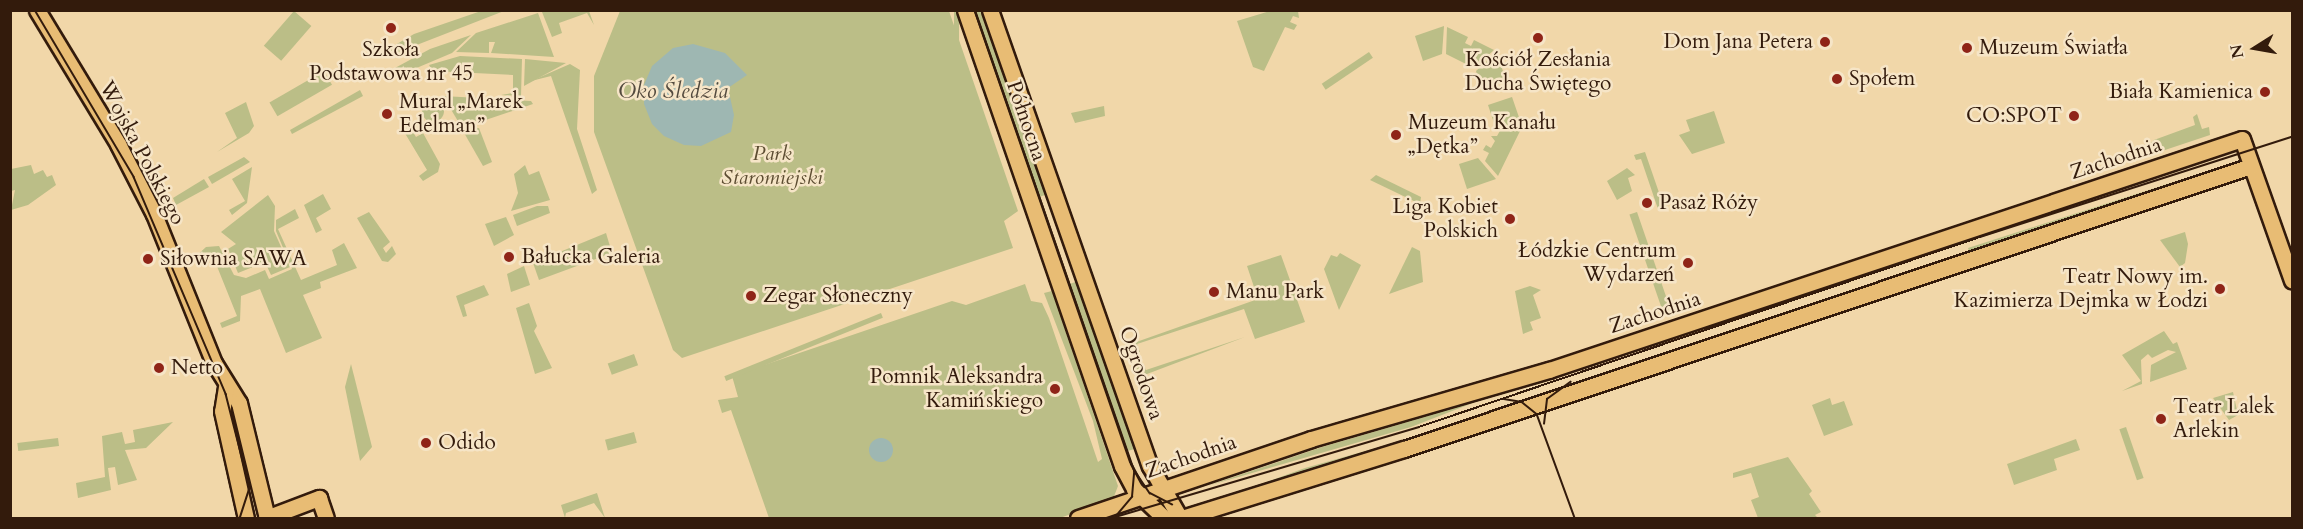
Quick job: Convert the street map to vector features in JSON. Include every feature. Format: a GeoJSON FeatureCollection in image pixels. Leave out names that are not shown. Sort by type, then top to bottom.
{"type":"FeatureCollection","features":[{"type":"Feature","properties":{"kind":"main road","name":"Wojska Polskiego"},"geometry":{"type":"LineString","coordinates":[[37,10],[144,194],[226,387],[242,412],[266,518]]}},
{"type":"Feature","properties":{"kind":"main road","name":"Północna"},"geometry":{"type":"LineString","coordinates":[[965,10],[1122,466],[1141,496]]}},
{"type":"Feature","properties":{"kind":"main road","name":"Północna"},"geometry":{"type":"LineString","coordinates":[[990,10],[1072,237]]}},
{"type":"Feature","properties":{"kind":"main road","name":"Zachodnia"},"geometry":{"type":"LineString","coordinates":[[1078,519],[1326,434],[1549,370],[2242,139],[2251,166]]}},
{"type":"Feature","properties":{"kind":"main road"},"geometry":{"type":"LineString","coordinates":[[1181,519],[1404,449],[2251,166],[2292,280]]}},
{"type":"Feature","properties":{"kind":"main road","name":"Ogrodowa"},"geometry":{"type":"LineString","coordinates":[[1072,237],[1150,466],[1181,519]]}},
{"type":"Feature","properties":{"kind":"main road"},"geometry":{"type":"LineString","coordinates":[[226,387],[222,411],[246,519]]}},
{"type":"Feature","properties":{"kind":"main road"},"geometry":{"type":"LineString","coordinates":[[1141,496],[1164,519]]}},
{"type":"Feature","properties":{"kind":"main road"},"geometry":{"type":"LineString","coordinates":[[266,518],[319,498],[327,519]]}},
{"type":"Feature","properties":{"kind":"green space"},"geometry":{"type":"Polygon","coordinates":[[[484,10],[504,11],[391,55],[390,48],[414,34],[484,10]]]}},
{"type":"Feature","properties":{"kind":"green space"},"geometry":{"type":"Polygon","coordinates":[[[294,11],[311,26],[281,61],[264,46],[294,11]]]}},
{"type":"Feature","properties":{"kind":"green space"},"geometry":{"type":"Polygon","coordinates":[[[589,11],[594,25],[587,13],[559,23],[562,33],[552,37],[542,12],[589,11]]]}},
{"type":"Feature","properties":{"kind":"green space","name":"Park Staromiejski"},"geometry":{"type":"Polygon","coordinates":[[[620,11],[949,11],[1018,211],[1004,221],[1013,248],[682,358],[673,350],[594,132],[594,76],[620,11]]]}},
{"type":"Feature","properties":{"kind":"green space"},"geometry":{"type":"Polygon","coordinates":[[[954,11],[959,11],[959,127],[954,127],[954,11]]]}},
{"type":"Feature","properties":{"kind":"green space"},"geometry":{"type":"Polygon","coordinates":[[[971,11],[984,11],[1048,194],[1039,197],[971,11]]]}},
{"type":"Feature","properties":{"kind":"green space"},"geometry":{"type":"Polygon","coordinates":[[[1270,11],[1298,11],[1299,18],[1293,16],[1290,22],[1297,25],[1294,30],[1285,27],[1264,71],[1253,67],[1237,21],[1270,11]]]}},
{"type":"Feature","properties":{"kind":"green space"},"geometry":{"type":"Polygon","coordinates":[[[538,13],[554,57],[491,53],[495,42],[489,42],[489,53],[456,52],[476,33],[538,13]]]}},
{"type":"Feature","properties":{"kind":"green space"},"geometry":{"type":"Polygon","coordinates":[[[1444,26],[1442,54],[1423,61],[1415,36],[1444,26]]]}},
{"type":"Feature","properties":{"kind":"green space"},"geometry":{"type":"Polygon","coordinates":[[[1447,27],[1468,37],[1465,43],[1471,46],[1474,40],[1494,50],[1474,68],[1446,54],[1447,27]]]}},
{"type":"Feature","properties":{"kind":"green space"},"geometry":{"type":"Polygon","coordinates":[[[471,35],[452,53],[400,75],[395,68],[430,49],[471,35]]]}},
{"type":"Feature","properties":{"kind":"green space"},"geometry":{"type":"Polygon","coordinates":[[[1369,52],[1373,58],[1326,90],[1322,84],[1369,52]]]}},
{"type":"Feature","properties":{"kind":"green space"},"geometry":{"type":"Polygon","coordinates":[[[1497,52],[1506,81],[1482,90],[1476,71],[1497,52]]]}},
{"type":"Feature","properties":{"kind":"green space"},"geometry":{"type":"Polygon","coordinates":[[[460,56],[522,59],[521,96],[501,95],[513,93],[513,75],[433,71],[429,65],[460,56]]]}},
{"type":"Feature","properties":{"kind":"green space"},"geometry":{"type":"Polygon","coordinates":[[[525,59],[566,63],[524,86],[525,59]]]}},
{"type":"Feature","properties":{"kind":"green space"},"geometry":{"type":"Polygon","coordinates":[[[570,64],[580,70],[577,129],[597,190],[592,194],[551,76],[531,81],[570,64]]]}},
{"type":"Feature","properties":{"kind":"green space"},"geometry":{"type":"Polygon","coordinates":[[[324,71],[332,85],[277,116],[269,102],[324,71]]]}},
{"type":"Feature","properties":{"kind":"green space"},"geometry":{"type":"Polygon","coordinates":[[[360,90],[363,96],[292,134],[290,130],[360,90]]]}},
{"type":"Feature","properties":{"kind":"green space"},"geometry":{"type":"Polygon","coordinates":[[[443,96],[531,101],[533,104],[462,128],[443,96]]]}},
{"type":"Feature","properties":{"kind":"green space"},"geometry":{"type":"Polygon","coordinates":[[[1512,97],[1522,126],[1495,126],[1488,105],[1512,97]]]}},
{"type":"Feature","properties":{"kind":"green space"},"geometry":{"type":"Polygon","coordinates":[[[433,100],[441,103],[444,111],[441,119],[433,122],[425,119],[422,111],[425,103],[433,100]]]}},
{"type":"Feature","properties":{"kind":"green space"},"geometry":{"type":"Polygon","coordinates":[[[246,102],[254,126],[249,133],[217,152],[237,138],[225,113],[246,102]]]}},
{"type":"Feature","properties":{"kind":"green space"},"geometry":{"type":"Polygon","coordinates":[[[1104,106],[1105,116],[1075,123],[1071,113],[1104,106]]]}},
{"type":"Feature","properties":{"kind":"green space"},"geometry":{"type":"Polygon","coordinates":[[[1714,111],[1725,143],[1692,154],[1679,135],[1690,131],[1686,120],[1714,111]]]}},
{"type":"Feature","properties":{"kind":"green space"},"geometry":{"type":"Polygon","coordinates":[[[2197,114],[2202,129],[2209,127],[2210,135],[2150,155],[2142,150],[2154,140],[2195,125],[2193,117],[2197,114]]]}},
{"type":"Feature","properties":{"kind":"green space"},"geometry":{"type":"Polygon","coordinates":[[[407,122],[416,137],[423,133],[440,164],[438,172],[423,181],[419,176],[427,170],[403,130],[407,122]]]}},
{"type":"Feature","properties":{"kind":"green space"},"geometry":{"type":"Polygon","coordinates":[[[479,128],[492,162],[483,166],[463,131],[479,128]]]}},
{"type":"Feature","properties":{"kind":"green space"},"geometry":{"type":"Polygon","coordinates":[[[1501,129],[1521,129],[1498,176],[1485,161],[1489,153],[1483,150],[1486,145],[1491,148],[1495,141],[1491,136],[1497,136],[1501,129]]]}},
{"type":"Feature","properties":{"kind":"green space"},"geometry":{"type":"Polygon","coordinates":[[[1645,152],[1664,207],[1658,209],[1641,159],[1636,160],[1634,155],[1645,152]]]}},
{"type":"Feature","properties":{"kind":"green space"},"geometry":{"type":"Polygon","coordinates":[[[244,157],[250,162],[212,184],[208,177],[244,157]]]}},
{"type":"Feature","properties":{"kind":"green space"},"geometry":{"type":"Polygon","coordinates":[[[1478,158],[1496,179],[1467,189],[1459,164],[1478,158]]]}},
{"type":"Feature","properties":{"kind":"green space"},"geometry":{"type":"Polygon","coordinates":[[[31,165],[34,174],[43,170],[47,177],[52,175],[56,185],[28,205],[11,210],[15,190],[11,191],[11,169],[31,165]]]}},
{"type":"Feature","properties":{"kind":"green space"},"geometry":{"type":"Polygon","coordinates":[[[525,165],[529,175],[539,171],[550,200],[511,211],[518,193],[514,174],[525,165]]]}},
{"type":"Feature","properties":{"kind":"green space"},"geometry":{"type":"Polygon","coordinates":[[[252,167],[247,203],[232,215],[229,210],[245,201],[232,179],[252,167]]]}},
{"type":"Feature","properties":{"kind":"green space"},"geometry":{"type":"Polygon","coordinates":[[[1627,168],[1635,175],[1628,178],[1632,191],[1617,200],[1607,181],[1627,168]]]}},
{"type":"Feature","properties":{"kind":"green space"},"geometry":{"type":"Polygon","coordinates":[[[2217,168],[2218,170],[1970,253],[1968,248],[2217,168]]]}},
{"type":"Feature","properties":{"kind":"green space"},"geometry":{"type":"Polygon","coordinates":[[[2160,173],[2161,177],[1914,255],[2160,173]]]}},
{"type":"Feature","properties":{"kind":"green space"},"geometry":{"type":"Polygon","coordinates":[[[1376,175],[1421,197],[1420,204],[1370,180],[1376,175]]]}},
{"type":"Feature","properties":{"kind":"green space"},"geometry":{"type":"Polygon","coordinates":[[[204,179],[209,187],[176,205],[173,198],[204,179]]]}},
{"type":"Feature","properties":{"kind":"green space"},"geometry":{"type":"Polygon","coordinates":[[[323,194],[331,209],[316,218],[322,230],[316,233],[304,205],[323,194]]]}},
{"type":"Feature","properties":{"kind":"green space"},"geometry":{"type":"Polygon","coordinates":[[[268,195],[275,206],[274,231],[290,267],[271,275],[265,262],[238,273],[228,249],[236,244],[221,232],[268,195]]]}},
{"type":"Feature","properties":{"kind":"green space"},"geometry":{"type":"Polygon","coordinates":[[[537,206],[548,206],[550,213],[517,226],[513,215],[537,206]]]}},
{"type":"Feature","properties":{"kind":"green space"},"geometry":{"type":"Polygon","coordinates":[[[295,209],[299,218],[278,229],[301,280],[337,265],[332,250],[344,243],[357,268],[320,282],[321,288],[303,295],[322,338],[286,353],[260,289],[241,296],[240,321],[222,328],[220,323],[237,316],[212,254],[194,258],[206,247],[219,246],[234,275],[246,278],[265,270],[269,279],[292,269],[276,231],[276,220],[295,209]]]}},
{"type":"Feature","properties":{"kind":"green space"},"geometry":{"type":"Polygon","coordinates":[[[369,212],[390,242],[383,248],[386,253],[392,246],[396,254],[388,262],[382,261],[357,218],[369,212]]]}},
{"type":"Feature","properties":{"kind":"green space"},"geometry":{"type":"Polygon","coordinates":[[[1637,212],[1672,313],[1664,316],[1629,215],[1637,212]]]}},
{"type":"Feature","properties":{"kind":"green space"},"geometry":{"type":"Polygon","coordinates":[[[506,217],[514,235],[494,246],[485,224],[506,217]]]}},
{"type":"Feature","properties":{"kind":"green space"},"geometry":{"type":"Polygon","coordinates":[[[2185,232],[2188,244],[2185,263],[2180,267],[2160,240],[2185,232]]]}},
{"type":"Feature","properties":{"kind":"green space"},"geometry":{"type":"Polygon","coordinates":[[[606,233],[612,253],[539,280],[533,263],[606,233]]]}},
{"type":"Feature","properties":{"kind":"green space"},"geometry":{"type":"Polygon","coordinates":[[[1412,247],[1420,251],[1423,282],[1389,294],[1412,247]]]}},
{"type":"Feature","properties":{"kind":"green space"},"geometry":{"type":"Polygon","coordinates":[[[1340,253],[1361,265],[1339,310],[1324,269],[1331,255],[1337,257],[1340,253]]]}},
{"type":"Feature","properties":{"kind":"green space"},"geometry":{"type":"Polygon","coordinates":[[[1281,255],[1305,322],[1255,339],[1244,309],[1137,344],[1140,352],[1128,355],[1125,346],[1258,299],[1247,266],[1281,255]]]}},
{"type":"Feature","properties":{"kind":"green space"},"geometry":{"type":"Polygon","coordinates":[[[524,266],[530,285],[511,292],[507,274],[524,266]]]}},
{"type":"Feature","properties":{"kind":"green space"},"geometry":{"type":"Polygon","coordinates":[[[1078,281],[1138,448],[1124,452],[1067,285],[1078,281]]]}},
{"type":"Feature","properties":{"kind":"green space"},"geometry":{"type":"Polygon","coordinates":[[[1025,284],[1031,301],[1042,303],[1049,318],[1098,462],[1102,459],[1093,421],[1044,293],[1052,291],[1118,486],[1113,499],[1060,518],[769,518],[731,410],[722,413],[718,400],[738,397],[732,376],[952,301],[966,305],[1025,284]]]}},
{"type":"Feature","properties":{"kind":"green space"},"geometry":{"type":"Polygon","coordinates":[[[484,285],[489,295],[464,305],[467,316],[463,317],[456,296],[484,285]]]}},
{"type":"Feature","properties":{"kind":"green space"},"geometry":{"type":"Polygon","coordinates":[[[1530,286],[1541,290],[1533,295],[1541,318],[1530,322],[1533,330],[1523,334],[1515,291],[1530,286]]]}},
{"type":"Feature","properties":{"kind":"green space"},"geometry":{"type":"Polygon","coordinates":[[[529,303],[537,326],[534,331],[552,368],[535,374],[516,308],[529,303]]]}},
{"type":"Feature","properties":{"kind":"green space"},"geometry":{"type":"Polygon","coordinates":[[[881,313],[883,318],[726,381],[724,376],[881,313]]]}},
{"type":"Feature","properties":{"kind":"green space"},"geometry":{"type":"Polygon","coordinates":[[[2164,331],[2173,344],[2177,342],[2187,369],[2150,382],[2151,365],[2176,352],[2168,350],[2152,358],[2148,354],[2141,360],[2142,384],[2122,391],[2141,381],[2122,355],[2164,331]]]}},
{"type":"Feature","properties":{"kind":"green space"},"geometry":{"type":"Polygon","coordinates":[[[1245,337],[1139,377],[1135,367],[1144,365],[1146,370],[1245,337]]]}},
{"type":"Feature","properties":{"kind":"green space"},"geometry":{"type":"Polygon","coordinates":[[[634,354],[638,365],[612,375],[608,364],[634,354]]]}},
{"type":"Feature","properties":{"kind":"green space"},"geometry":{"type":"Polygon","coordinates":[[[351,364],[372,447],[360,461],[345,387],[351,364]]]}},
{"type":"Feature","properties":{"kind":"green space"},"geometry":{"type":"Polygon","coordinates":[[[2233,392],[2238,415],[2229,420],[2213,398],[2233,392]]]}},
{"type":"Feature","properties":{"kind":"green space"},"geometry":{"type":"Polygon","coordinates":[[[1830,398],[1832,405],[1844,401],[1853,425],[1824,436],[1812,405],[1830,398]]]}},
{"type":"Feature","properties":{"kind":"green space"},"geometry":{"type":"Polygon","coordinates":[[[1478,401],[1411,427],[1207,486],[1322,447],[1478,401]]]}},
{"type":"Feature","properties":{"kind":"green space"},"geometry":{"type":"Polygon","coordinates":[[[173,422],[146,448],[125,450],[137,480],[118,485],[115,467],[108,468],[111,490],[78,498],[76,483],[105,477],[102,436],[122,432],[125,444],[135,442],[133,430],[173,422]]]}},
{"type":"Feature","properties":{"kind":"green space"},"geometry":{"type":"Polygon","coordinates":[[[2126,427],[2144,478],[2137,480],[2119,429],[2126,427]]]}},
{"type":"Feature","properties":{"kind":"green space"},"geometry":{"type":"Polygon","coordinates":[[[634,432],[637,443],[608,450],[605,440],[634,432]]]}},
{"type":"Feature","properties":{"kind":"green space"},"geometry":{"type":"Polygon","coordinates":[[[58,438],[59,446],[18,451],[17,443],[58,438]]]}},
{"type":"Feature","properties":{"kind":"green space"},"geometry":{"type":"Polygon","coordinates":[[[2076,439],[2080,450],[2054,459],[2057,470],[2014,485],[2007,464],[2076,439]]]}},
{"type":"Feature","properties":{"kind":"green space"},"geometry":{"type":"Polygon","coordinates":[[[1376,448],[1377,451],[1212,502],[1305,468],[1376,448]]]}},
{"type":"Feature","properties":{"kind":"green space"},"geometry":{"type":"Polygon","coordinates":[[[1788,457],[1812,491],[1809,494],[1821,512],[1815,515],[1818,518],[1758,518],[1751,500],[1759,497],[1751,473],[1733,478],[1733,473],[1788,457]]]}},
{"type":"Feature","properties":{"kind":"green space"},"geometry":{"type":"Polygon","coordinates":[[[597,493],[605,518],[594,503],[566,513],[565,518],[561,505],[597,493]]]}},
{"type":"Feature","properties":{"kind":"water","name":"Oko Śledzia"},"geometry":{"type":"Polygon","coordinates":[[[693,44],[725,53],[747,75],[728,88],[734,115],[731,132],[701,146],[684,145],[664,136],[652,124],[644,104],[644,85],[652,66],[673,48],[693,44]]]}},
{"type":"Feature","properties":{"kind":"water"},"geometry":{"type":"Polygon","coordinates":[[[881,438],[889,442],[893,450],[889,458],[881,462],[873,458],[869,450],[873,442],[881,438]]]}},
{"type":"Feature","properties":{"kind":"tram line"},"geometry":{"type":"LineString","coordinates":[[35,10],[134,177],[226,394],[250,488],[240,518]]}},
{"type":"Feature","properties":{"kind":"tram line"},"geometry":{"type":"LineString","coordinates":[[975,10],[1135,471],[1150,493],[1172,504]]}},
{"type":"Feature","properties":{"kind":"tram line"},"geometry":{"type":"LineString","coordinates":[[1112,518],[1419,427],[1980,237],[2292,137]]}},
{"type":"Feature","properties":{"kind":"tram line"},"geometry":{"type":"LineString","coordinates":[[1544,424],[1547,399],[1570,382]]}},
{"type":"Feature","properties":{"kind":"tram line"},"geometry":{"type":"LineString","coordinates":[[1504,399],[1522,402],[1537,414],[1575,518]]}},
{"type":"Feature","properties":{"kind":"tram line"},"geometry":{"type":"LineString","coordinates":[[1116,516],[1132,497],[1134,472]]}},
{"type":"Feature","properties":{"kind":"place","name":"Szkoła Podstawowa nr 45"},"geometry":{"type":"Point","coordinates":[391,28]}},
{"type":"Feature","properties":{"kind":"place","name":"Kościół Zesłania Ducha Świętego"},"geometry":{"type":"Point","coordinates":[1538,38]}},
{"type":"Feature","properties":{"kind":"place","name":"Dom Jana Petera"},"geometry":{"type":"Point","coordinates":[1825,42]}},
{"type":"Feature","properties":{"kind":"place","name":"Muzeum Światła"},"geometry":{"type":"Point","coordinates":[1967,48]}},
{"type":"Feature","properties":{"kind":"place","name":"Społem"},"geometry":{"type":"Point","coordinates":[1837,79]}},
{"type":"Feature","properties":{"kind":"place","name":"Biała Kamienica"},"geometry":{"type":"Point","coordinates":[2265,92]}},
{"type":"Feature","properties":{"kind":"place","name":"Mural „Marek Edelman”"},"geometry":{"type":"Point","coordinates":[387,114]}},
{"type":"Feature","properties":{"kind":"place","name":"CO:SPOT"},"geometry":{"type":"Point","coordinates":[2074,116]}},
{"type":"Feature","properties":{"kind":"place","name":"Muzeum Kanału „Dętka”"},"geometry":{"type":"Point","coordinates":[1396,135]}},
{"type":"Feature","properties":{"kind":"place","name":"Pasaż Róży"},"geometry":{"type":"Point","coordinates":[1647,203]}},
{"type":"Feature","properties":{"kind":"place","name":"Liga Kobiet Polskich"},"geometry":{"type":"Point","coordinates":[1510,219]}},
{"type":"Feature","properties":{"kind":"place","name":"Bałucka Galeria"},"geometry":{"type":"Point","coordinates":[509,257]}},
{"type":"Feature","properties":{"kind":"place","name":"Siłownia SAWA"},"geometry":{"type":"Point","coordinates":[148,259]}},
{"type":"Feature","properties":{"kind":"place","name":"Łódzkie Centrum Wydarzeń"},"geometry":{"type":"Point","coordinates":[1688,263]}},
{"type":"Feature","properties":{"kind":"place","name":"Teatr Nowy im. Kazimierza Dejmka w Łodzi"},"geometry":{"type":"Point","coordinates":[2220,289]}},
{"type":"Feature","properties":{"kind":"place","name":"Manu Park"},"geometry":{"type":"Point","coordinates":[1214,292]}},
{"type":"Feature","properties":{"kind":"place","name":"Zegar Słoneczny"},"geometry":{"type":"Point","coordinates":[751,296]}},
{"type":"Feature","properties":{"kind":"place","name":"Netto"},"geometry":{"type":"Point","coordinates":[159,368]}},
{"type":"Feature","properties":{"kind":"place","name":"Pomnik Aleksandra Kamińskiego"},"geometry":{"type":"Point","coordinates":[1055,389]}},
{"type":"Feature","properties":{"kind":"place","name":"Teatr Lalek Arlekin"},"geometry":{"type":"Point","coordinates":[2161,419]}},
{"type":"Feature","properties":{"kind":"place","name":"Odido"},"geometry":{"type":"Point","coordinates":[426,443]}}]}
